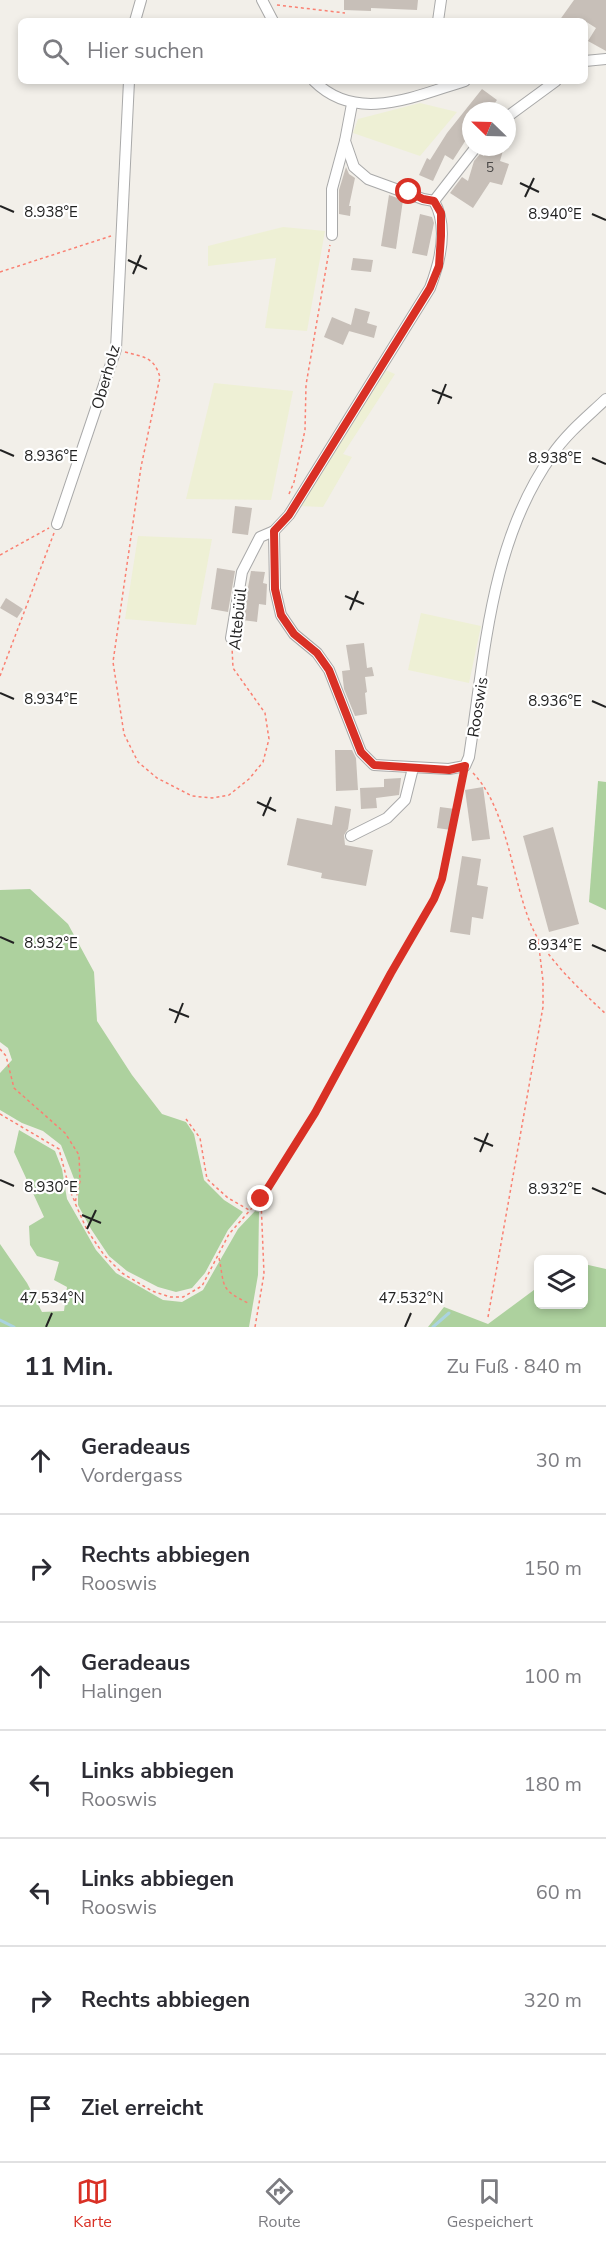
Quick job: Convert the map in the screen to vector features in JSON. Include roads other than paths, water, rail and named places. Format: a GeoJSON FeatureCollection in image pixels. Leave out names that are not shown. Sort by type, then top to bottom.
{"type":"FeatureCollection","features":[{"type":"Feature","properties":{"kind":"street"},"geometry":{"type":"LineString","coordinates":[[136,18],[141,0]]}},
{"type":"Feature","properties":{"kind":"street"},"geometry":{"type":"LineString","coordinates":[[438,18],[441,0]]}},
{"type":"Feature","properties":{"kind":"street"},"geometry":{"type":"LineString","coordinates":[[260,1],[271,18]]}},
{"type":"Feature","properties":{"kind":"street"},"geometry":{"type":"LineString","coordinates":[[588,61],[606,59]]}},
{"type":"Feature","properties":{"kind":"street","name":"Oberholz"},"geometry":{"type":"LineString","coordinates":[[57,524],[116,349],[129,84]]}},
{"type":"Feature","properties":{"kind":"street"},"geometry":{"type":"LineString","coordinates":[[317,84],[326,92],[352,104],[381,104],[432,86]]}},
{"type":"Feature","properties":{"kind":"street"},"geometry":{"type":"LineString","coordinates":[[516,110],[552,84]]}},
{"type":"Feature","properties":{"kind":"street"},"geometry":{"type":"LineString","coordinates":[[332,235],[332,189],[352,104]]}},
{"type":"Feature","properties":{"kind":"street"},"geometry":{"type":"LineString","coordinates":[[345,141],[354,167],[361,174],[423,199],[434,201],[469,156]]}},
{"type":"Feature","properties":{"kind":"street","name":"Altebüül"},"geometry":{"type":"LineString","coordinates":[[231,638],[242,573],[260,537],[274,531],[289,515],[430,288],[439,266],[441,213],[434,201]]}},
{"type":"Feature","properties":{"kind":"street","name":"Rooswis"},"geometry":{"type":"LineString","coordinates":[[413,768],[449,770],[465,766],[469,757],[498,573],[512,532],[534,481],[553,453],[567,435],[606,399]]}},
{"type":"Feature","properties":{"kind":"street"},"geometry":{"type":"LineString","coordinates":[[274,531],[275,589],[281,615],[294,634],[317,653],[329,670],[361,752],[374,765],[413,768],[405,800],[387,818],[351,836]]}},
{"type":"Feature","properties":{"kind":"waterway"},"geometry":{"type":"LineString","coordinates":[[433,1327],[449,1313]]}},
{"type":"Feature","properties":{"kind":"waterway"},"geometry":{"type":"LineString","coordinates":[[0,1320],[14,1327]]}}]}
